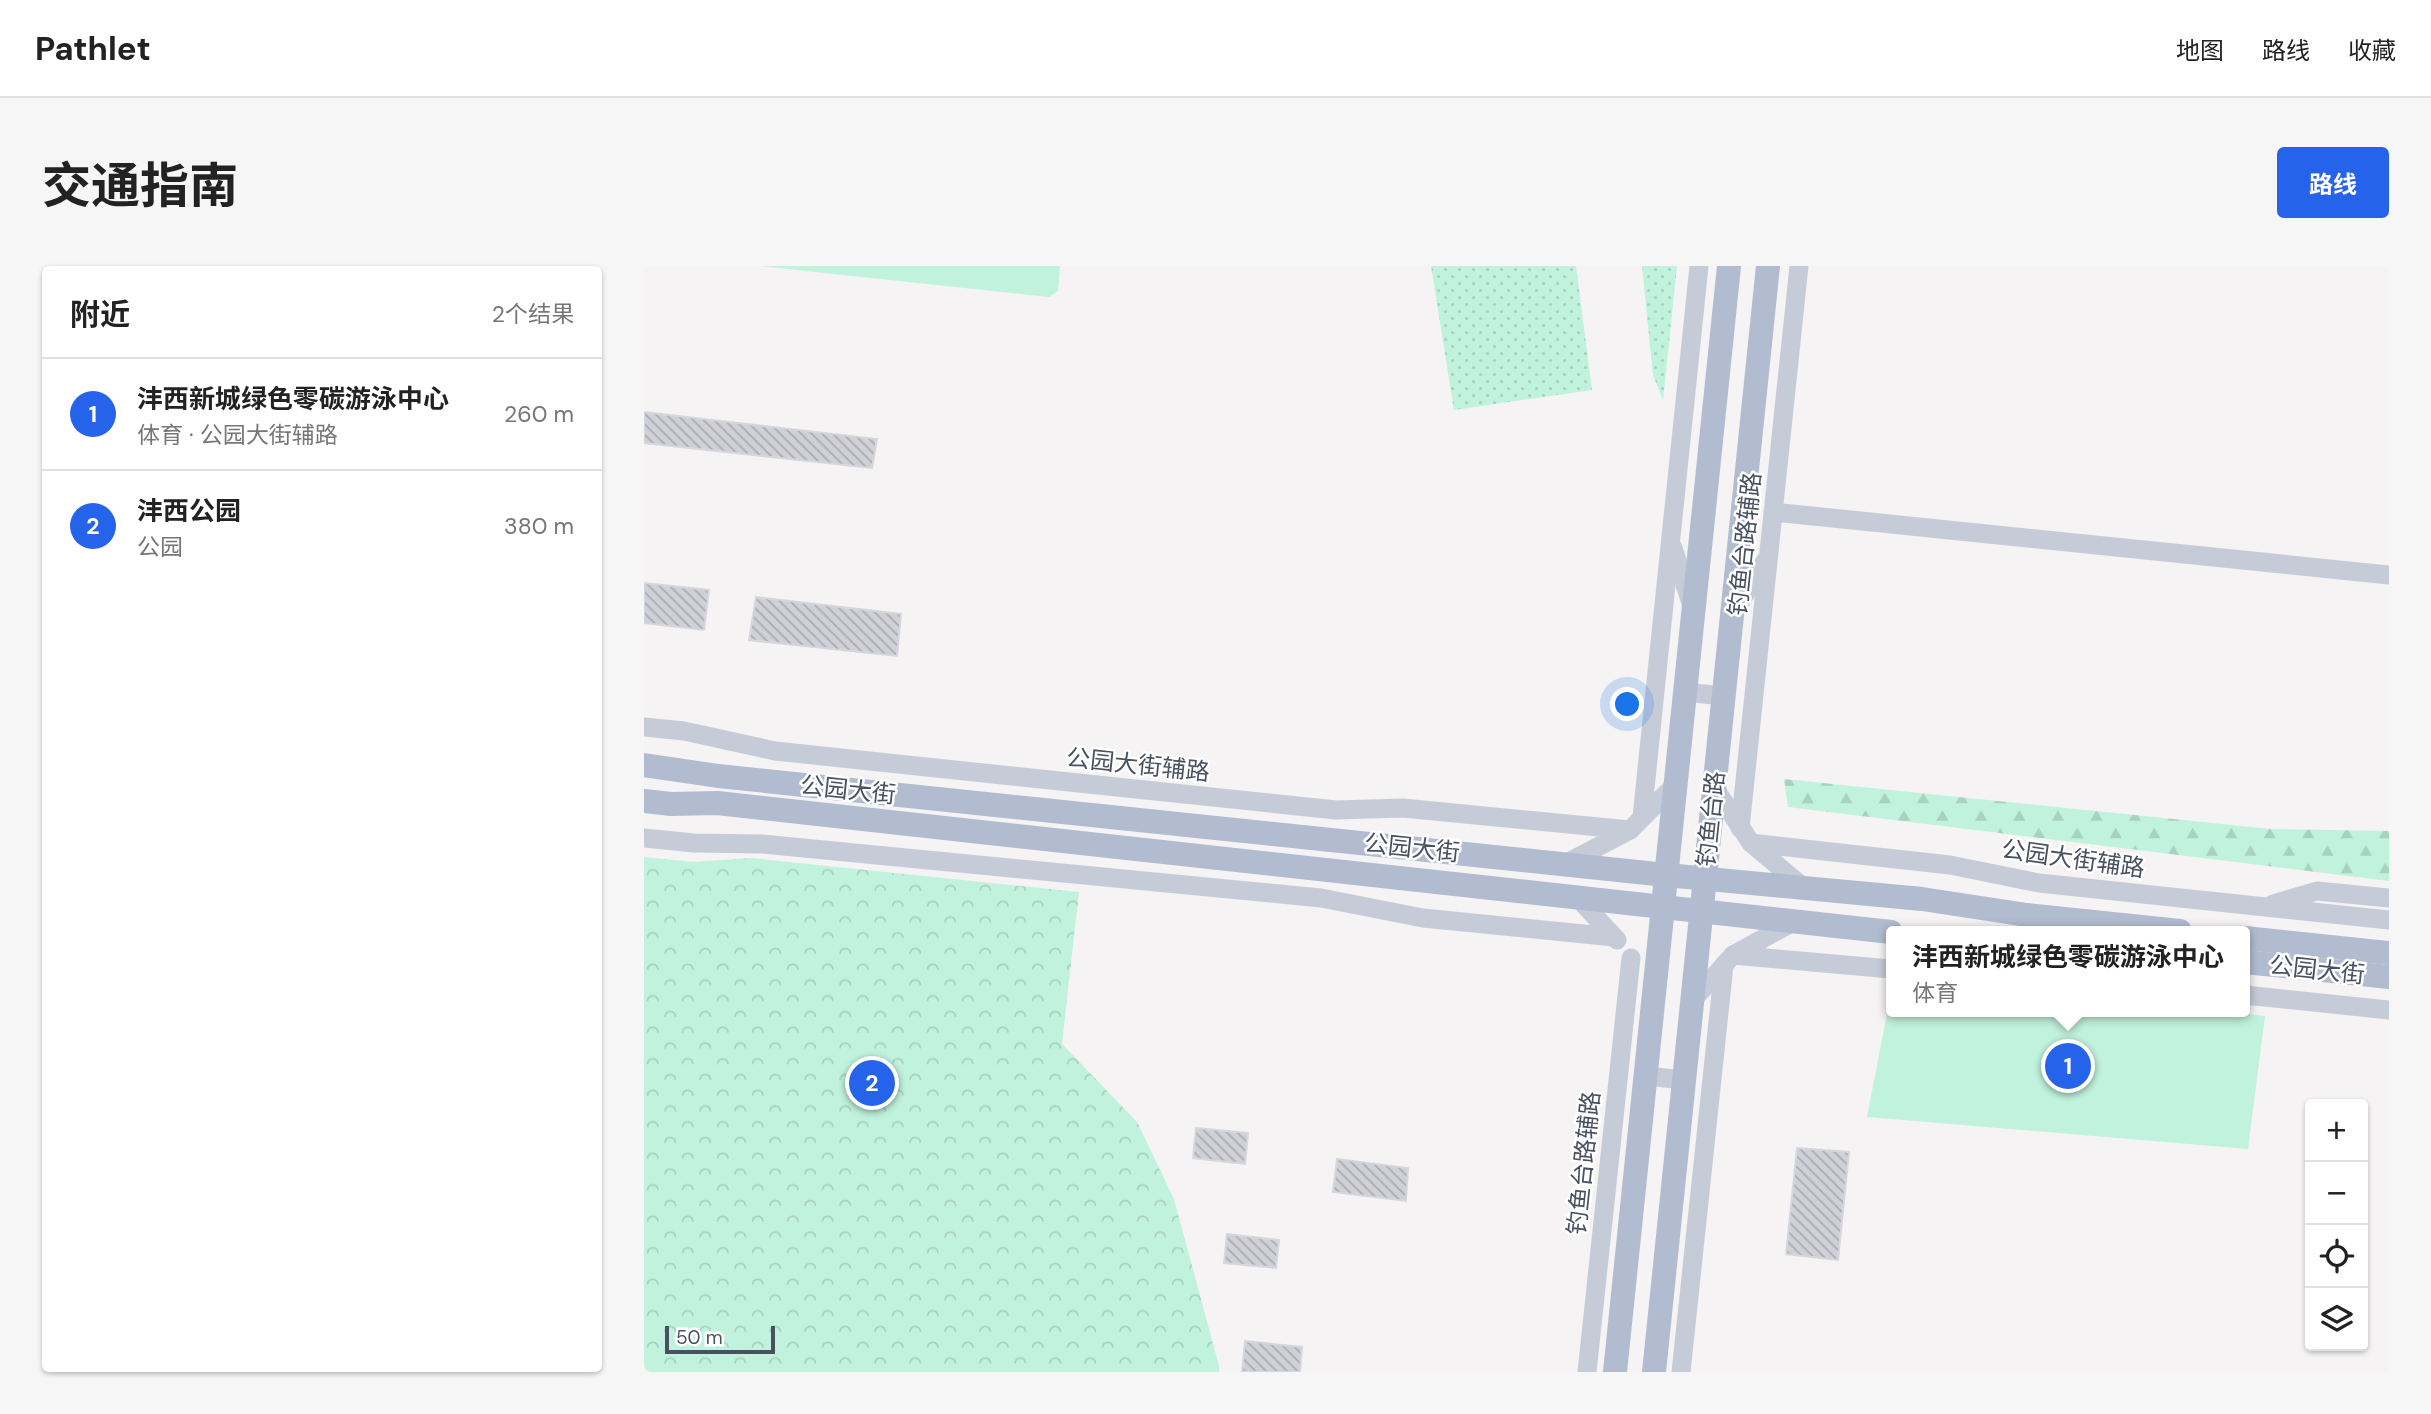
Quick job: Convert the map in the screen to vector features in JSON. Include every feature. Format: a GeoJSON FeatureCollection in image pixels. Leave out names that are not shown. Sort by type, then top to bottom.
{"type":"FeatureCollection","features":[{"type":"Feature","properties":{"kind":"main road","name":"钓鱼台路"},"geometry":{"type":"LineString","coordinates":[[1615,1372],[1729,266]]}},
{"type":"Feature","properties":{"kind":"main road","name":"钓鱼台路"},"geometry":{"type":"LineString","coordinates":[[1654,1372],[1768,266]]}},
{"type":"Feature","properties":{"kind":"main road","name":"公园大街"},"geometry":{"type":"LineString","coordinates":[[644,765],[732,778],[1922,899],[2027,915],[2132,926]]}},
{"type":"Feature","properties":{"kind":"main road","name":"公园大街"},"geometry":{"type":"LineString","coordinates":[[644,801],[671,804],[717,803],[1886,931]]}},
{"type":"Feature","properties":{"kind":"main road","name":"公园大街"},"geometry":{"type":"LineString","coordinates":[[2250,939],[2389,953]]}},
{"type":"Feature","properties":{"kind":"main road","name":"公园大街"},"geometry":{"type":"LineString","coordinates":[[2250,963],[2389,978]]}},
{"type":"Feature","properties":{"kind":"street"},"geometry":{"type":"LineString","coordinates":[[1788,266],[1796,295]]}},
{"type":"Feature","properties":{"kind":"street","name":"钓鱼台路辅路"},"geometry":{"type":"LineString","coordinates":[[1745,835],[1768,556],[1799,266]]}},
{"type":"Feature","properties":{"kind":"street"},"geometry":{"type":"LineString","coordinates":[[1636,824],[1701,269]]}},
{"type":"Feature","properties":{"kind":"street"},"geometry":{"type":"LineString","coordinates":[[1773,512],[2389,575]]}},
{"type":"Feature","properties":{"kind":"street"},"geometry":{"type":"LineString","coordinates":[[1671,541],[1693,611]]}},
{"type":"Feature","properties":{"kind":"street"},"geometry":{"type":"LineString","coordinates":[[1732,616],[1768,556]]}},
{"type":"Feature","properties":{"kind":"street"},"geometry":{"type":"LineString","coordinates":[[1685,692],[1723,696]]}},
{"type":"Feature","properties":{"kind":"street","name":"公园大街辅路"},"geometry":{"type":"LineString","coordinates":[[644,727],[684,731],[775,751],[1335,810],[1403,808],[1636,824]]}},
{"type":"Feature","properties":{"kind":"street"},"geometry":{"type":"LineString","coordinates":[[1564,864],[1636,824],[1675,784]]}},
{"type":"Feature","properties":{"kind":"street"},"geometry":{"type":"LineString","coordinates":[[1714,787],[1745,835],[1802,887]]}},
{"type":"Feature","properties":{"kind":"street","name":"公园大街辅路"},"geometry":{"type":"LineString","coordinates":[[1745,835],[1950,865],[2039,883],[2389,920]]}},
{"type":"Feature","properties":{"kind":"street"},"geometry":{"type":"LineString","coordinates":[[644,838],[694,844],[762,844],[1307,897],[1423,918],[1614,937]]}},
{"type":"Feature","properties":{"kind":"street"},"geometry":{"type":"LineString","coordinates":[[2266,907],[2317,891],[2389,898]]}},
{"type":"Feature","properties":{"kind":"street"},"geometry":{"type":"LineString","coordinates":[[1577,897],[1631,958],[1654,994]]}},
{"type":"Feature","properties":{"kind":"street"},"geometry":{"type":"LineString","coordinates":[[1692,1001],[1728,960],[1795,922]]}},
{"type":"Feature","properties":{"kind":"street","name":"钓鱼台路辅路"},"geometry":{"type":"LineString","coordinates":[[1587,1372],[1631,958]]}},
{"type":"Feature","properties":{"kind":"street"},"geometry":{"type":"LineString","coordinates":[[1728,960],[1886,969]]}},
{"type":"Feature","properties":{"kind":"street"},"geometry":{"type":"LineString","coordinates":[[1681,1372],[1728,960]]}},
{"type":"Feature","properties":{"kind":"street"},"geometry":{"type":"LineString","coordinates":[[2250,996],[2389,1010]]}},
{"type":"Feature","properties":{"kind":"street"},"geometry":{"type":"LineString","coordinates":[[1646,1076],[1684,1080]]}},
{"type":"Feature","properties":{"kind":"street"},"geometry":{"type":"LineString","coordinates":[[1599,1372],[1619,1337]]}},
{"type":"Feature","properties":{"kind":"street"},"geometry":{"type":"LineString","coordinates":[[1657,1341],[1667,1372]]}},
{"type":"Feature","properties":{"kind":"green space"},"geometry":{"type":"Polygon","coordinates":[[[760,266],[1060,266],[1058,291],[1049,297],[760,266]]]}},
{"type":"Feature","properties":{"kind":"green space"},"geometry":{"type":"Polygon","coordinates":[[[1431,266],[1576,266],[1592,390],[1454,410],[1431,266]]]}},
{"type":"Feature","properties":{"kind":"green space"},"geometry":{"type":"Polygon","coordinates":[[[1642,266],[1677,266],[1663,400],[1653,375],[1642,266]]]}},
{"type":"Feature","properties":{"kind":"green space"},"geometry":{"type":"Polygon","coordinates":[[[1784,779],[2271,829],[2389,831],[2389,881],[1788,807],[1784,779]]]}},
{"type":"Feature","properties":{"kind":"green space"},"geometry":{"type":"Polygon","coordinates":[[[644,857],[693,862],[751,858],[1079,892],[1062,1044],[1137,1122],[1174,1199],[1219,1372],[644,1372],[644,857]]]}},
{"type":"Feature","properties":{"kind":"green space"},"geometry":{"type":"Polygon","coordinates":[[[2265,1016],[2248,1149],[1867,1117],[1886,1017],[2265,1016]]]}},
{"type":"Feature","properties":{"kind":"building"},"geometry":{"type":"Polygon","coordinates":[[[644,412],[877,439],[872,468],[644,443],[644,412]]]}},
{"type":"Feature","properties":{"kind":"building"},"geometry":{"type":"Polygon","coordinates":[[[644,583],[709,590],[704,630],[644,623],[644,583]]]}},
{"type":"Feature","properties":{"kind":"building"},"geometry":{"type":"Polygon","coordinates":[[[756,597],[901,614],[897,656],[749,640],[756,597]]]}},
{"type":"Feature","properties":{"kind":"building"},"geometry":{"type":"Polygon","coordinates":[[[1196,1128],[1248,1133],[1245,1164],[1193,1158],[1196,1128]]]}},
{"type":"Feature","properties":{"kind":"building"},"geometry":{"type":"Polygon","coordinates":[[[1797,1148],[1849,1152],[1838,1260],[1786,1254],[1797,1148]]]}},
{"type":"Feature","properties":{"kind":"building"},"geometry":{"type":"Polygon","coordinates":[[[1337,1159],[1408,1168],[1406,1201],[1333,1192],[1337,1159]]]}},
{"type":"Feature","properties":{"kind":"building"},"geometry":{"type":"Polygon","coordinates":[[[1227,1234],[1279,1240],[1276,1268],[1224,1263],[1227,1234]]]}},
{"type":"Feature","properties":{"kind":"building"},"geometry":{"type":"Polygon","coordinates":[[[1245,1341],[1302,1347],[1300,1372],[1242,1372],[1245,1341]]]}},
{"type":"Feature","properties":{"kind":"place","name":"沣西新城绿色零碳游泳中心"},"geometry":{"type":"Point","coordinates":[2068,1066]}},
{"type":"Feature","properties":{"kind":"place","name":"沣西公园"},"geometry":{"type":"Point","coordinates":[872,1083]}}]}
